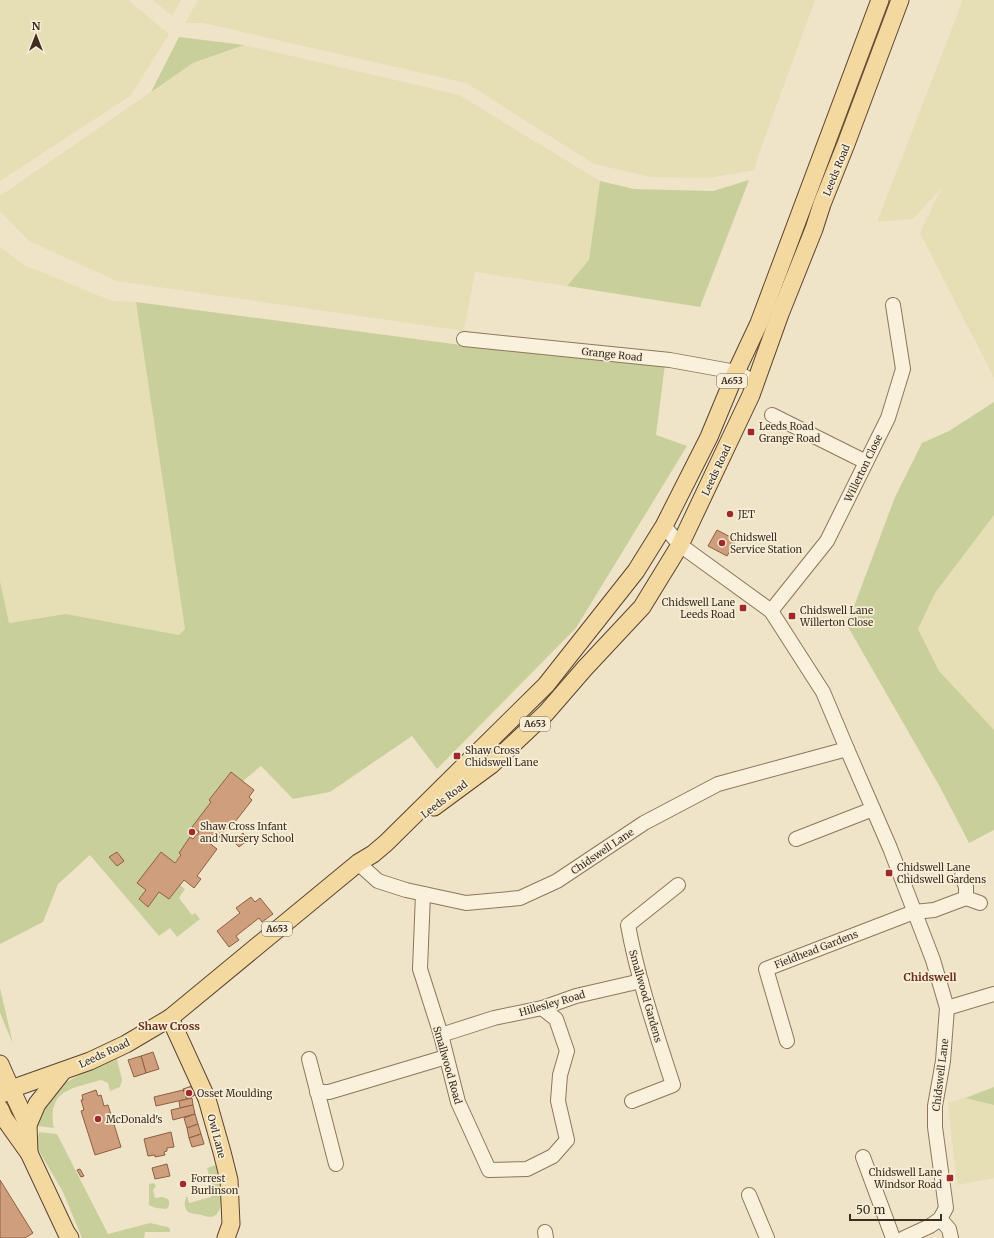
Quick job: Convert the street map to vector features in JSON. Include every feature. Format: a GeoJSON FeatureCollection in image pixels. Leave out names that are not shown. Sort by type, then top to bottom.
{"type":"FeatureCollection","features":[{"type":"Feature","properties":{"kind":"main road","name":"Leeds Road"},"geometry":{"type":"LineString","coordinates":[[386,843],[546,685],[636,571],[664,526],[709,437],[761,315],[880,0]]}},
{"type":"Feature","properties":{"kind":"main road","name":"Leeds Road"},"geometry":{"type":"LineString","coordinates":[[5,1092],[90,1061],[120,1047],[170,1018],[358,863],[373,854],[491,765],[546,713],[585,668],[642,607],[680,545],[752,395],[780,314],[814,229],[822,204],[900,0]]}},
{"type":"Feature","properties":{"kind":"main road"},"geometry":{"type":"LineString","coordinates":[[184,1047],[186,1018],[196,997]]}},
{"type":"Feature","properties":{"kind":"main road","name":"Owl Lane"},"geometry":{"type":"LineString","coordinates":[[170,1018],[207,1099],[228,1180],[231,1224],[226,1238]]}},
{"type":"Feature","properties":{"kind":"main road"},"geometry":{"type":"LineString","coordinates":[[0,1064],[5,1092],[28,1125]]}},
{"type":"Feature","properties":{"kind":"main road"},"geometry":{"type":"LineString","coordinates":[[29,1153],[28,1125],[37,1104],[63,1071]]}},
{"type":"Feature","properties":{"kind":"main road"},"geometry":{"type":"LineString","coordinates":[[0,1109],[4,1118],[29,1153],[70,1238]]}},
{"type":"Feature","properties":{"kind":"street","name":"Willerton Close"},"geometry":{"type":"LineString","coordinates":[[771,611],[827,541],[888,418],[903,369],[893,305]]}},
{"type":"Feature","properties":{"kind":"street","name":"Grange Road"},"geometry":{"type":"LineString","coordinates":[[464,339],[670,360],[736,372],[756,383]]}},
{"type":"Feature","properties":{"kind":"street"},"geometry":{"type":"LineString","coordinates":[[772,415],[866,462]]}},
{"type":"Feature","properties":{"kind":"street","name":"Chidswell Lane"},"geometry":{"type":"LineString","coordinates":[[664,526],[680,545],[771,611],[823,692],[890,848],[933,960],[947,1008],[943,1061],[935,1106],[935,1134],[946,1208],[940,1219]]}},
{"type":"Feature","properties":{"kind":"street","name":"Chidswell Lane"},"geometry":{"type":"LineString","coordinates":[[358,863],[378,882],[423,894],[466,903],[520,898],[557,882],[644,823],[718,784],[847,749]]}},
{"type":"Feature","properties":{"kind":"street"},"geometry":{"type":"LineString","coordinates":[[796,839],[873,809]]}},
{"type":"Feature","properties":{"kind":"street"},"geometry":{"type":"LineString","coordinates":[[962,876],[966,887],[966,898]]}},
{"type":"Feature","properties":{"kind":"street","name":"Smallwood Gardens"},"geometry":{"type":"LineString","coordinates":[[632,1101],[673,1085],[640,981],[628,925],[678,885]]}},
{"type":"Feature","properties":{"kind":"street","name":"Smallwood Road"},"geometry":{"type":"LineString","coordinates":[[423,894],[420,969],[441,1035],[458,1102],[489,1170],[527,1169],[553,1156],[567,1140],[558,1101],[560,1075],[567,1051],[556,1019],[542,1008]]}},
{"type":"Feature","properties":{"kind":"street"},"geometry":{"type":"LineString","coordinates":[[914,912],[934,910],[966,898],[980,903]]}},
{"type":"Feature","properties":{"kind":"street","name":"Fieldhead Gardens"},"geometry":{"type":"LineString","coordinates":[[787,1040],[766,969],[914,912]]}},
{"type":"Feature","properties":{"kind":"street","name":"Hillesley Road"},"geometry":{"type":"LineString","coordinates":[[441,1035],[494,1018],[542,1008],[576,996],[640,981]]}},
{"type":"Feature","properties":{"kind":"street"},"geometry":{"type":"LineString","coordinates":[[947,1008],[994,994]]}},
{"type":"Feature","properties":{"kind":"street"},"geometry":{"type":"LineString","coordinates":[[318,1092],[330,1092],[446,1057]]}},
{"type":"Feature","properties":{"kind":"street"},"geometry":{"type":"LineString","coordinates":[[309,1058],[336,1164]]}},
{"type":"Feature","properties":{"kind":"street"},"geometry":{"type":"LineString","coordinates":[[863,1157],[893,1238]]}},
{"type":"Feature","properties":{"kind":"street"},"geometry":{"type":"LineString","coordinates":[[749,1194],[767,1238]]}},
{"type":"Feature","properties":{"kind":"street"},"geometry":{"type":"LineString","coordinates":[[904,1238],[930,1226],[940,1219],[949,1229],[951,1238]]}},
{"type":"Feature","properties":{"kind":"shaded area"},"geometry":{"type":"Polygon","coordinates":[[[0,0],[128,0],[169,34],[130,96],[0,181],[0,0]]]}},
{"type":"Feature","properties":{"kind":"shaded area"},"geometry":{"type":"Polygon","coordinates":[[[153,0],[181,0],[172,16],[153,0]]]}},
{"type":"Feature","properties":{"kind":"shaded area"},"geometry":{"type":"Polygon","coordinates":[[[198,0],[815,0],[757,159],[755,170],[708,178],[651,177],[594,164],[466,83],[203,23],[185,23],[198,0]]]}},
{"type":"Feature","properties":{"kind":"shaded area"},"geometry":{"type":"Polygon","coordinates":[[[963,0],[994,0],[994,378],[920,233],[942,187],[913,219],[877,222],[963,0]]]}},
{"type":"Feature","properties":{"kind":"shaded area"},"geometry":{"type":"Polygon","coordinates":[[[244,45],[459,95],[600,181],[589,260],[567,286],[475,272],[464,331],[117,281],[29,241],[0,211],[0,196],[193,63],[244,45]]]}},
{"type":"Feature","properties":{"kind":"shaded area"},"geometry":{"type":"Polygon","coordinates":[[[0,247],[24,265],[112,301],[136,302],[185,629],[179,635],[66,614],[9,623],[0,581],[0,247]]]}},
{"type":"Feature","properties":{"kind":"shaded area"},"geometry":{"type":"Polygon","coordinates":[[[994,515],[994,730],[939,671],[918,629],[935,593],[994,515]]]}},
{"type":"Feature","properties":{"kind":"shaded area"},"geometry":{"type":"Polygon","coordinates":[[[965,1098],[994,1105],[994,1178],[957,1185],[948,1103],[965,1098]]]}},
{"type":"Feature","properties":{"kind":"green space"},"geometry":{"type":"Polygon","coordinates":[[[179,37],[244,45],[193,63],[151,92],[179,37]]]}},
{"type":"Feature","properties":{"kind":"green space"},"geometry":{"type":"Polygon","coordinates":[[[749,180],[700,307],[567,286],[589,260],[600,181],[634,189],[713,191],[749,180]]]}},
{"type":"Feature","properties":{"kind":"green space"},"geometry":{"type":"Polygon","coordinates":[[[136,302],[461,345],[665,364],[656,435],[687,446],[576,628],[437,769],[412,736],[330,792],[293,799],[261,766],[243,781],[231,772],[209,800],[211,802],[192,827],[190,837],[179,853],[181,855],[139,899],[148,906],[159,892],[169,899],[180,885],[185,889],[179,898],[192,915],[195,913],[200,919],[177,937],[170,928],[159,936],[90,855],[58,884],[43,922],[0,944],[0,581],[9,623],[66,614],[179,635],[185,629],[136,302]]]}},
{"type":"Feature","properties":{"kind":"green space"},"geometry":{"type":"Polygon","coordinates":[[[994,402],[994,515],[935,593],[918,629],[939,671],[994,730],[994,830],[969,843],[940,787],[847,625],[895,497],[922,443],[949,431],[994,402]]]}},
{"type":"Feature","properties":{"kind":"green space"},"geometry":{"type":"Polygon","coordinates":[[[0,988],[13,1044],[0,1013],[0,988]]]}},
{"type":"Feature","properties":{"kind":"green space"},"geometry":{"type":"Polygon","coordinates":[[[117,1059],[122,1080],[120,1087],[110,1091],[108,1083],[101,1080],[72,1089],[58,1098],[54,1105],[54,1128],[37,1126],[42,1107],[49,1096],[57,1089],[76,1077],[117,1059]]]}},
{"type":"Feature","properties":{"kind":"green space"},"geometry":{"type":"Polygon","coordinates":[[[994,1087],[994,1105],[965,1098],[994,1087]]]}},
{"type":"Feature","properties":{"kind":"green space"},"geometry":{"type":"Polygon","coordinates":[[[39,1132],[57,1134],[108,1234],[150,1223],[168,1227],[170,1232],[145,1232],[144,1238],[82,1238],[63,1192],[38,1149],[37,1141],[39,1132]]]}},
{"type":"Feature","properties":{"kind":"green space"},"geometry":{"type":"Polygon","coordinates":[[[216,1165],[221,1194],[220,1209],[211,1217],[187,1211],[185,1200],[187,1196],[189,1203],[211,1197],[209,1189],[212,1186],[207,1168],[216,1165]]]}},
{"type":"Feature","properties":{"kind":"green space"},"geometry":{"type":"Polygon","coordinates":[[[154,1183],[156,1186],[153,1190],[155,1198],[162,1197],[168,1199],[169,1204],[166,1209],[156,1208],[149,1205],[149,1184],[154,1183]]]}},
{"type":"Feature","properties":{"kind":"building","name":"Chidswell Service Station"},"geometry":{"type":"Polygon","coordinates":[[[717,530],[736,540],[727,556],[708,546],[717,530]]]}},
{"type":"Feature","properties":{"kind":"building"},"geometry":{"type":"Polygon","coordinates":[[[231,772],[254,790],[249,797],[252,800],[231,827],[229,825],[215,843],[210,839],[208,842],[217,849],[197,876],[201,879],[194,888],[184,880],[169,899],[159,892],[148,907],[139,899],[146,890],[137,883],[161,852],[175,863],[181,855],[179,853],[190,837],[193,839],[199,832],[192,827],[211,802],[209,800],[231,772]]]}},
{"type":"Feature","properties":{"kind":"building"},"geometry":{"type":"Polygon","coordinates":[[[243,833],[248,840],[239,847],[233,841],[243,833]]]}},
{"type":"Feature","properties":{"kind":"building"},"geometry":{"type":"Polygon","coordinates":[[[117,852],[124,861],[117,866],[109,857],[117,852]]]}},
{"type":"Feature","properties":{"kind":"building"},"geometry":{"type":"Polygon","coordinates":[[[251,897],[255,902],[260,898],[273,914],[262,922],[259,918],[236,936],[239,940],[229,947],[217,931],[240,913],[236,908],[251,897]]]}},
{"type":"Feature","properties":{"kind":"building"},"geometry":{"type":"Polygon","coordinates":[[[153,1052],[159,1069],[146,1073],[141,1056],[153,1052]]]}},
{"type":"Feature","properties":{"kind":"building"},"geometry":{"type":"Polygon","coordinates":[[[141,1056],[146,1073],[134,1077],[128,1060],[141,1056]]]}},
{"type":"Feature","properties":{"kind":"building","name":"Osset Moulding"},"geometry":{"type":"Polygon","coordinates":[[[192,1086],[195,1095],[187,1099],[183,1089],[192,1086]]]}},
{"type":"Feature","properties":{"kind":"building","name":"McDonald's"},"geometry":{"type":"Polygon","coordinates":[[[96,1090],[98,1096],[101,1095],[104,1106],[108,1105],[121,1147],[95,1155],[81,1111],[84,1110],[81,1100],[83,1100],[82,1095],[96,1090]]]}},
{"type":"Feature","properties":{"kind":"building"},"geometry":{"type":"Polygon","coordinates":[[[183,1090],[187,1099],[156,1106],[154,1097],[183,1090]]]}},
{"type":"Feature","properties":{"kind":"building"},"geometry":{"type":"Polygon","coordinates":[[[192,1098],[193,1105],[180,1108],[179,1101],[192,1098]]]}},
{"type":"Feature","properties":{"kind":"building"},"geometry":{"type":"Polygon","coordinates":[[[193,1105],[195,1114],[173,1120],[171,1110],[193,1105]]]}},
{"type":"Feature","properties":{"kind":"building"},"geometry":{"type":"Polygon","coordinates":[[[195,1114],[198,1124],[187,1128],[184,1118],[195,1114]]]}},
{"type":"Feature","properties":{"kind":"building"},"geometry":{"type":"Polygon","coordinates":[[[198,1124],[201,1134],[189,1138],[187,1128],[198,1124]]]}},
{"type":"Feature","properties":{"kind":"building"},"geometry":{"type":"Polygon","coordinates":[[[171,1132],[174,1147],[167,1148],[167,1151],[164,1152],[165,1155],[155,1157],[155,1155],[148,1156],[144,1139],[171,1132]]]}},
{"type":"Feature","properties":{"kind":"building"},"geometry":{"type":"Polygon","coordinates":[[[201,1134],[204,1144],[192,1147],[189,1138],[201,1134]]]}},
{"type":"Feature","properties":{"kind":"building"},"geometry":{"type":"Polygon","coordinates":[[[167,1164],[170,1176],[155,1179],[152,1168],[167,1164]]]}},
{"type":"Feature","properties":{"kind":"building"},"geometry":{"type":"Polygon","coordinates":[[[80,1169],[84,1176],[81,1177],[77,1170],[80,1169]]]}},
{"type":"Feature","properties":{"kind":"building"},"geometry":{"type":"Polygon","coordinates":[[[0,1180],[33,1233],[25,1238],[0,1238],[0,1180]]]}},
{"type":"Feature","properties":{"kind":"place","name":"Leeds Road Grange Road"},"geometry":{"type":"Point","coordinates":[751,432]}},
{"type":"Feature","properties":{"kind":"place","name":"JET"},"geometry":{"type":"Point","coordinates":[730,514]}},
{"type":"Feature","properties":{"kind":"place","name":"Chidswell Service Station"},"geometry":{"type":"Point","coordinates":[722,543]}},
{"type":"Feature","properties":{"kind":"place","name":"Chidswell Lane Leeds Road"},"geometry":{"type":"Point","coordinates":[743,608]}},
{"type":"Feature","properties":{"kind":"place","name":"Chidswell Lane Willerton Close"},"geometry":{"type":"Point","coordinates":[792,616]}},
{"type":"Feature","properties":{"kind":"place","name":"Shaw Cross Chidswell Lane"},"geometry":{"type":"Point","coordinates":[457,756]}},
{"type":"Feature","properties":{"kind":"place","name":"Shaw Cross Infant and Nursery School"},"geometry":{"type":"Point","coordinates":[192,832]}},
{"type":"Feature","properties":{"kind":"place","name":"Chidswell Lane Chidswell Gardens"},"geometry":{"type":"Point","coordinates":[889,873]}},
{"type":"Feature","properties":{"kind":"place","name":"Osset Moulding"},"geometry":{"type":"Point","coordinates":[189,1093]}},
{"type":"Feature","properties":{"kind":"place","name":"McDonald's"},"geometry":{"type":"Point","coordinates":[98,1119]}},
{"type":"Feature","properties":{"kind":"place","name":"Chidswell Lane Windsor Road"},"geometry":{"type":"Point","coordinates":[950,1178]}},
{"type":"Feature","properties":{"kind":"place","name":"Forrest Burlinson"},"geometry":{"type":"Point","coordinates":[183,1184]}},
{"type":"Feature","properties":{"kind":"district","name":"Chidswell"},"geometry":{"type":"Point","coordinates":[930,977]}},
{"type":"Feature","properties":{"kind":"district","name":"Shaw Cross"},"geometry":{"type":"Point","coordinates":[169,1026]}}]}
